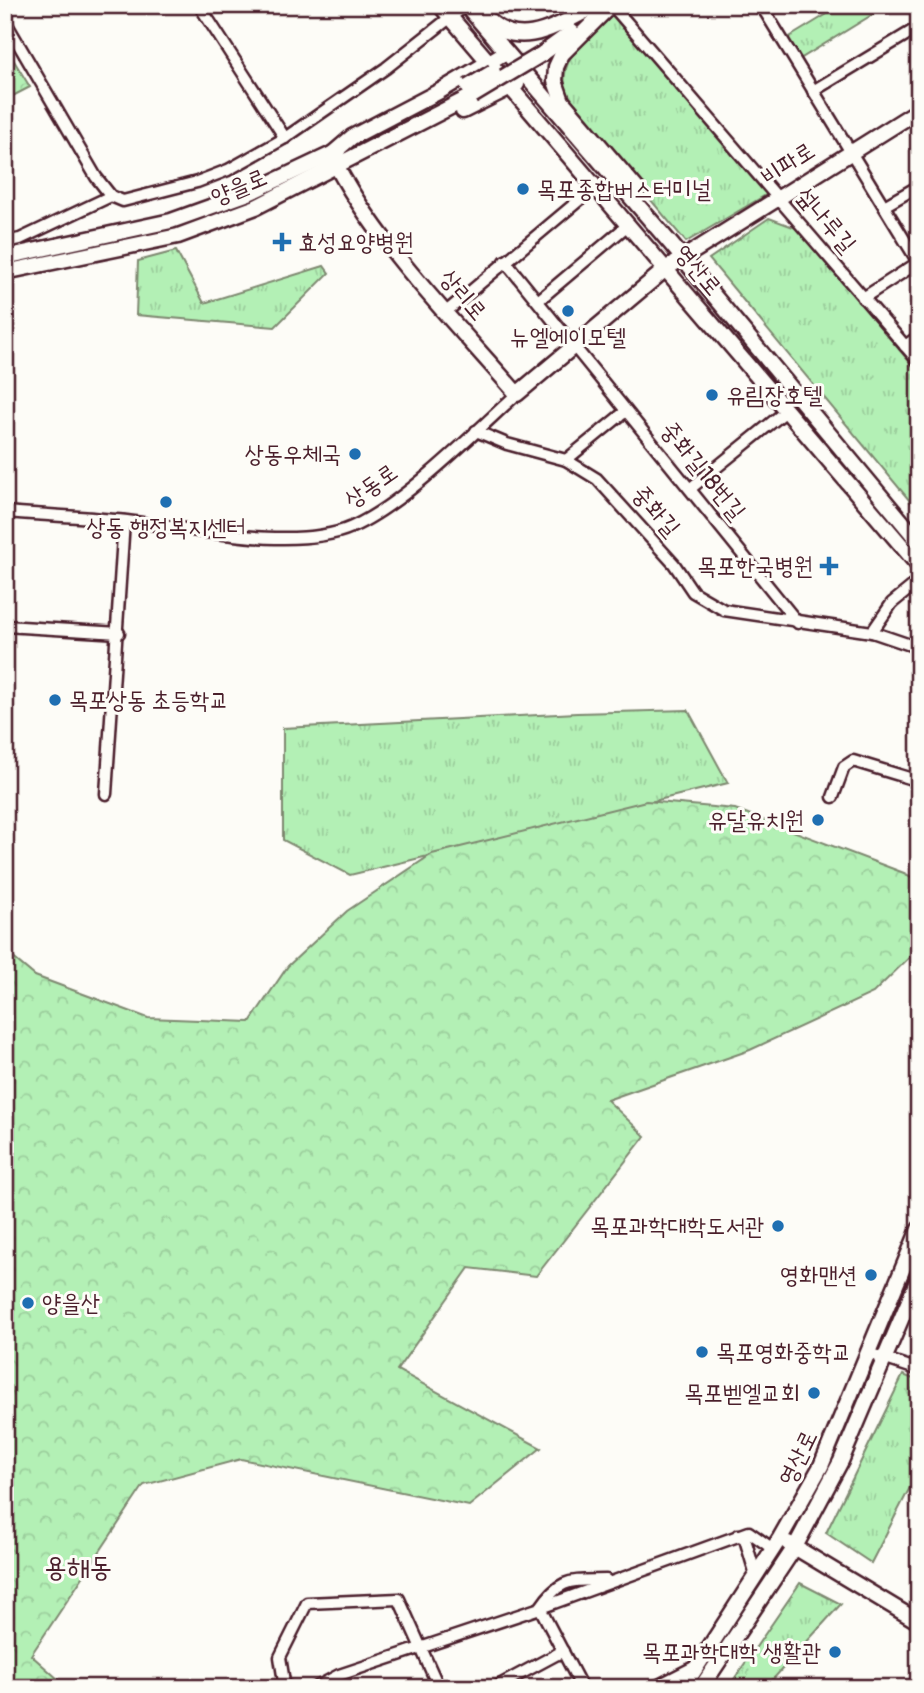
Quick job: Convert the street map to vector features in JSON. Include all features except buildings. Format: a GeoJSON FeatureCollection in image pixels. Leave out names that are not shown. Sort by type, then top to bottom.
{"type":"FeatureCollection","features":[{"type":"Feature","properties":{"kind":"street"},"geometry":{"type":"LineString","coordinates":[[199,5],[285,138]]}},
{"type":"Feature","properties":{"kind":"street","name":"영산로"},"geometry":{"type":"LineString","coordinates":[[440,5],[919,566]]}},
{"type":"Feature","properties":{"kind":"street"},"geometry":{"type":"LineString","coordinates":[[5,21],[96,177],[111,196],[123,201],[197,182],[229,170],[285,138],[386,68],[466,5]]}},
{"type":"Feature","properties":{"kind":"street","name":"영산로"},"geometry":{"type":"LineString","coordinates":[[466,5],[682,257],[919,541]]}},
{"type":"Feature","properties":{"kind":"street"},"geometry":{"type":"LineString","coordinates":[[477,5],[495,26],[523,36],[545,31],[597,5]]}},
{"type":"Feature","properties":{"kind":"street"},"geometry":{"type":"LineString","coordinates":[[774,5],[762,8],[919,262],[863,298]]}},
{"type":"Feature","properties":{"kind":"street"},"geometry":{"type":"LineString","coordinates":[[613,6],[562,54],[555,75],[556,88],[562,101],[662,220],[682,257]]}},
{"type":"Feature","properties":{"kind":"street","name":"양을로"},"geometry":{"type":"LineString","coordinates":[[5,272],[177,236],[256,207],[334,160],[470,91],[613,6]]}},
{"type":"Feature","properties":{"kind":"street","name":"섶나루길"},"geometry":{"type":"LineString","coordinates":[[613,6],[919,362]]}},
{"type":"Feature","properties":{"kind":"street"},"geometry":{"type":"LineString","coordinates":[[813,91],[919,27]]}},
{"type":"Feature","properties":{"kind":"street"},"geometry":{"type":"LineString","coordinates":[[334,160],[352,137],[506,52]]}},
{"type":"Feature","properties":{"kind":"street"},"geometry":{"type":"LineString","coordinates":[[334,160],[372,155],[528,78]]}},
{"type":"Feature","properties":{"kind":"street","name":"비파로"},"geometry":{"type":"LineString","coordinates":[[682,257],[919,110]]}},
{"type":"Feature","properties":{"kind":"street","name":"양을로"},"geometry":{"type":"LineString","coordinates":[[5,257],[171,221],[334,160]]}},
{"type":"Feature","properties":{"kind":"street","name":"상리로"},"geometry":{"type":"LineString","coordinates":[[334,160],[378,231],[517,394]]}},
{"type":"Feature","properties":{"kind":"street"},"geometry":{"type":"LineString","coordinates":[[446,312],[596,186]]}},
{"type":"Feature","properties":{"kind":"street"},"geometry":{"type":"LineString","coordinates":[[884,206],[919,186]]}},
{"type":"Feature","properties":{"kind":"street"},"geometry":{"type":"LineString","coordinates":[[5,242],[20,239],[111,196]]}},
{"type":"Feature","properties":{"kind":"street"},"geometry":{"type":"LineString","coordinates":[[539,300],[629,224]]}},
{"type":"Feature","properties":{"kind":"street","name":"상동로"},"geometry":{"type":"LineString","coordinates":[[5,512],[124,521],[223,533],[308,538],[328,536],[371,517],[682,257]]}},
{"type":"Feature","properties":{"kind":"street","name":"중화길18번길"},"geometry":{"type":"LineString","coordinates":[[505,261],[798,623]]}},
{"type":"Feature","properties":{"kind":"street"},"geometry":{"type":"LineString","coordinates":[[905,346],[919,336]]}},
{"type":"Feature","properties":{"kind":"street"},"geometry":{"type":"LineString","coordinates":[[566,460],[626,411]]}},
{"type":"Feature","properties":{"kind":"street"},"geometry":{"type":"LineString","coordinates":[[691,488],[786,411]]}},
{"type":"Feature","properties":{"kind":"street","name":"중화길"},"geometry":{"type":"LineString","coordinates":[[476,431],[507,444],[566,460],[597,479],[674,564],[693,592],[724,610],[872,632],[919,648]]}},
{"type":"Feature","properties":{"kind":"street"},"geometry":{"type":"LineString","coordinates":[[106,794],[119,633],[124,521]]}},
{"type":"Feature","properties":{"kind":"street"},"geometry":{"type":"LineString","coordinates":[[872,632],[892,603],[919,581]]}},
{"type":"Feature","properties":{"kind":"street"},"geometry":{"type":"LineString","coordinates":[[5,626],[119,633]]}},
{"type":"Feature","properties":{"kind":"street"},"geometry":{"type":"LineString","coordinates":[[833,797],[844,767],[853,761],[919,781]]}},
{"type":"Feature","properties":{"kind":"street","name":"영산로"},"geometry":{"type":"LineString","coordinates":[[683,1688],[777,1543],[821,1466],[919,1230]]}},
{"type":"Feature","properties":{"kind":"street","name":"영산로"},"geometry":{"type":"LineString","coordinates":[[701,1688],[795,1547],[841,1461],[919,1277]]}},
{"type":"Feature","properties":{"kind":"street"},"geometry":{"type":"LineString","coordinates":[[868,1353],[919,1370]]}},
{"type":"Feature","properties":{"kind":"street"},"geometry":{"type":"LineString","coordinates":[[315,1688],[339,1675],[540,1608],[749,1532],[795,1547],[919,1622]]}},
{"type":"Feature","properties":{"kind":"street"},"geometry":{"type":"LineString","coordinates":[[738,1535],[746,1539],[756,1576]]}},
{"type":"Feature","properties":{"kind":"street"},"geometry":{"type":"LineString","coordinates":[[285,1688],[280,1657],[307,1603],[399,1599],[439,1688]]}},
{"type":"Feature","properties":{"kind":"street"},"geometry":{"type":"LineString","coordinates":[[540,1608],[582,1688]]}},
{"type":"Feature","properties":{"kind":"street"},"geometry":{"type":"LineString","coordinates":[[495,1688],[563,1651]]}},
{"type":"Feature","properties":{"kind":"street"},"geometry":{"type":"LineString","coordinates":[[653,1688],[698,1665]]}},
{"type":"Feature","properties":{"kind":"street"},"geometry":{"type":"LineString","coordinates":[[911,1688],[919,1680]]}},
{"type":"Feature","properties":{"kind":"green space"},"geometry":{"type":"Polygon","coordinates":[[[842,5],[888,5],[795,62],[783,41],[842,5]]]}},
{"type":"Feature","properties":{"kind":"green space"},"geometry":{"type":"Polygon","coordinates":[[[614,14],[769,193],[686,242],[567,100],[564,85],[569,61],[583,42],[614,14]]]}},
{"type":"Feature","properties":{"kind":"green space"},"geometry":{"type":"Polygon","coordinates":[[[5,46],[30,87],[5,100],[5,46]]]}},
{"type":"Feature","properties":{"kind":"green space"},"geometry":{"type":"Polygon","coordinates":[[[769,218],[796,228],[919,373],[919,512],[709,259],[769,218]]]}},
{"type":"Feature","properties":{"kind":"green space"},"geometry":{"type":"Polygon","coordinates":[[[176,251],[204,303],[324,266],[329,273],[275,327],[136,315],[138,261],[176,251]]]}},
{"type":"Feature","properties":{"kind":"green space"},"geometry":{"type":"Polygon","coordinates":[[[688,710],[728,783],[350,875],[283,840],[283,728],[688,710]]]}},
{"type":"Feature","properties":{"kind":"green space"},"geometry":{"type":"Polygon","coordinates":[[[646,801],[735,809],[919,881],[919,948],[873,993],[750,1050],[607,1100],[645,1136],[536,1276],[469,1268],[397,1370],[541,1448],[469,1506],[241,1459],[144,1485],[31,1655],[68,1688],[5,1688],[5,951],[35,976],[148,1018],[250,1022],[288,966],[347,911],[432,854],[646,801]]]}},
{"type":"Feature","properties":{"kind":"green space"},"geometry":{"type":"Polygon","coordinates":[[[903,1375],[919,1381],[919,1470],[871,1563],[826,1533],[903,1375]]]}},
{"type":"Feature","properties":{"kind":"green space"},"geometry":{"type":"Polygon","coordinates":[[[800,1583],[841,1604],[765,1688],[728,1688],[800,1583]]]}},
{"type":"Feature","properties":{"kind":"place","name":"목포종합버스터미널"},"geometry":{"type":"Point","coordinates":[523,189]}},
{"type":"Feature","properties":{"kind":"place","name":"효성요양병원"},"geometry":{"type":"Point","coordinates":[282,242]}},
{"type":"Feature","properties":{"kind":"place","name":"뉴엘에이모텔"},"geometry":{"type":"Point","coordinates":[568,311]}},
{"type":"Feature","properties":{"kind":"place","name":"유림장호텔"},"geometry":{"type":"Point","coordinates":[712,395]}},
{"type":"Feature","properties":{"kind":"place","name":"상동우체국"},"geometry":{"type":"Point","coordinates":[355,454]}},
{"type":"Feature","properties":{"kind":"place","name":"상동 행정복지센터"},"geometry":{"type":"Point","coordinates":[166,502]}},
{"type":"Feature","properties":{"kind":"place","name":"목포한국병원"},"geometry":{"type":"Point","coordinates":[829,566]}},
{"type":"Feature","properties":{"kind":"place","name":"목포상동 초등학교"},"geometry":{"type":"Point","coordinates":[55,700]}},
{"type":"Feature","properties":{"kind":"place","name":"유달유치원"},"geometry":{"type":"Point","coordinates":[818,820]}},
{"type":"Feature","properties":{"kind":"place","name":"목포과학대학도서관"},"geometry":{"type":"Point","coordinates":[778,1226]}},
{"type":"Feature","properties":{"kind":"place","name":"영화맨션"},"geometry":{"type":"Point","coordinates":[871,1275]}},
{"type":"Feature","properties":{"kind":"place","name":"양을산"},"geometry":{"type":"Point","coordinates":[28,1303]}},
{"type":"Feature","properties":{"kind":"place","name":"목포영화중학교"},"geometry":{"type":"Point","coordinates":[702,1352]}},
{"type":"Feature","properties":{"kind":"place","name":"목포벧엘교회"},"geometry":{"type":"Point","coordinates":[814,1393]}},
{"type":"Feature","properties":{"kind":"place","name":"목포과학대학 생활관"},"geometry":{"type":"Point","coordinates":[835,1652]}},
{"type":"Feature","properties":{"kind":"district","name":"용해동"},"geometry":{"type":"Point","coordinates":[78,1567]}}]}
